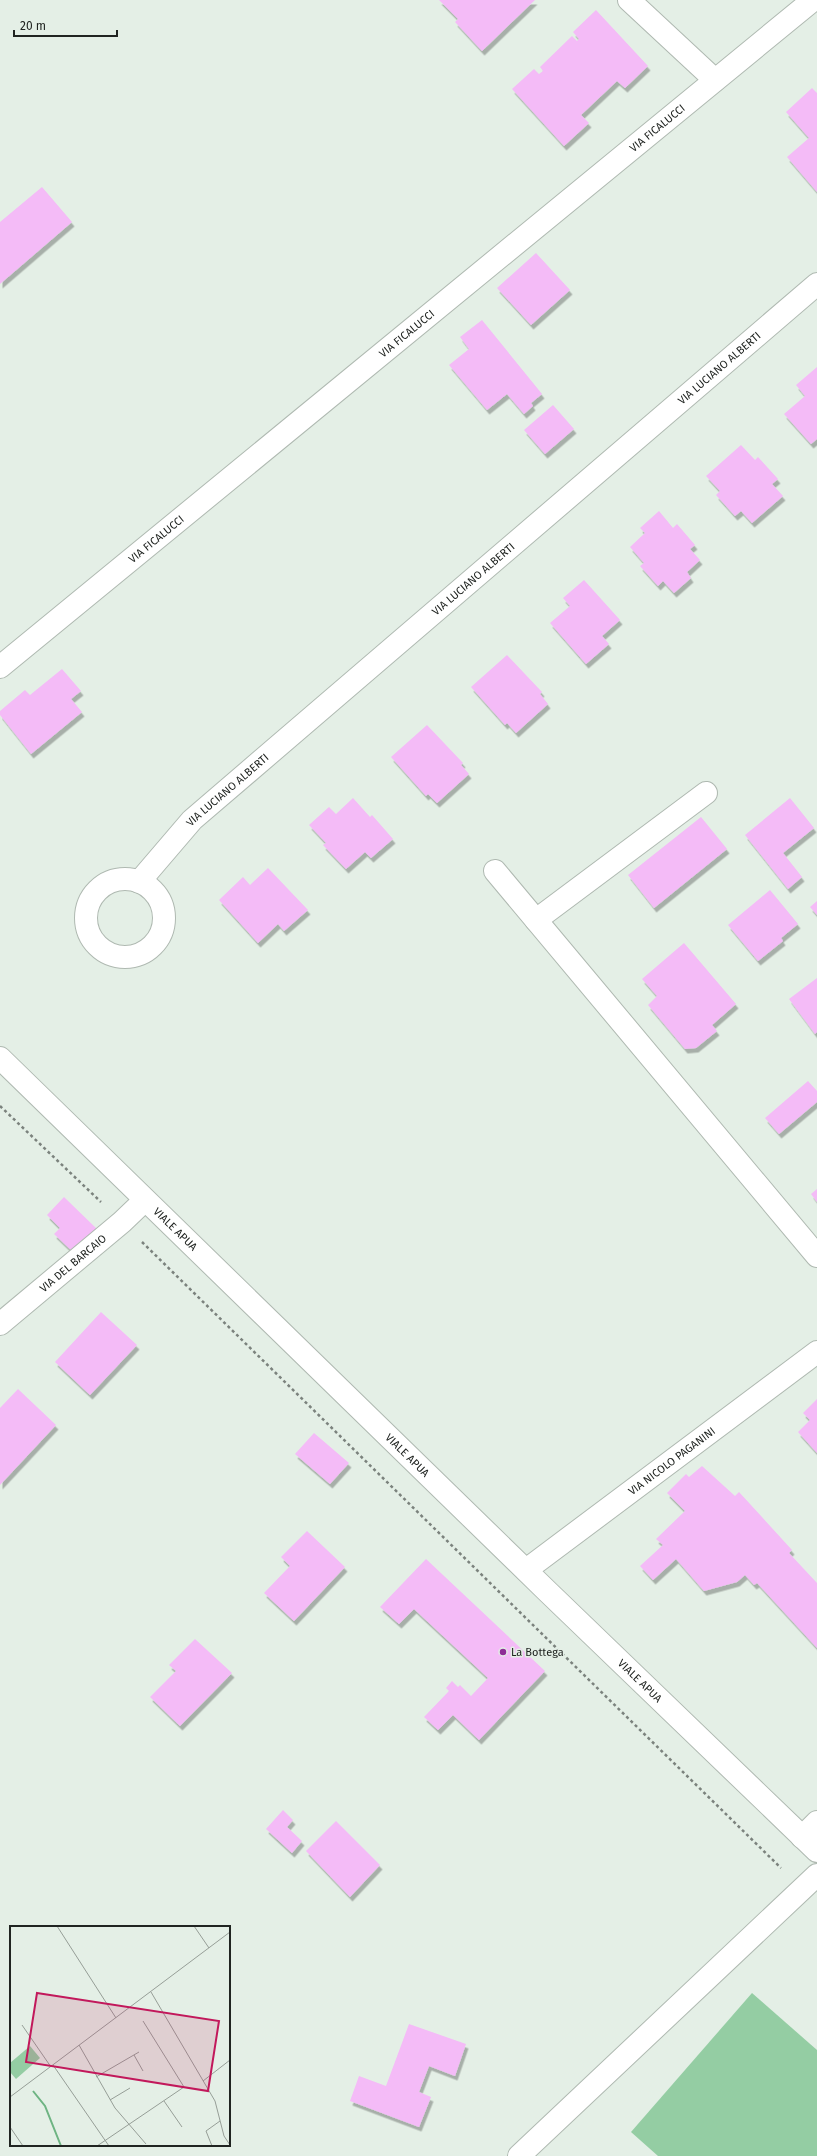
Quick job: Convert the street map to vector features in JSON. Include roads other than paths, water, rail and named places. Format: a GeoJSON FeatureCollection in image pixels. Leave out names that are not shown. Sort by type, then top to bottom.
{"type":"FeatureCollection","features":[{"type":"Feature","properties":{"kind":"street"},"geometry":{"type":"LineString","coordinates":[[629,0],[715,80]]}},
{"type":"Feature","properties":{"kind":"street","name":"VIA FICALUCCI"},"geometry":{"type":"LineString","coordinates":[[0,667],[813,0]]}},
{"type":"Feature","properties":{"kind":"street","name":"VIA LUCIANO ALBERTI"},"geometry":{"type":"LineString","coordinates":[[139,882],[192,820],[817,284]]}},
{"type":"Feature","properties":{"kind":"street"},"geometry":{"type":"LineString","coordinates":[[536,920],[706,792]]}},
{"type":"Feature","properties":{"kind":"street"},"geometry":{"type":"LineString","coordinates":[[496,871],[817,1256]]}},
{"type":"Feature","properties":{"kind":"street","name":"VIALE APUA"},"geometry":{"type":"LineString","coordinates":[[0,1058],[526,1570],[812,1836]]}},
{"type":"Feature","properties":{"kind":"street","name":"VIA DEL BARCAIO"},"geometry":{"type":"LineString","coordinates":[[0,1324],[122,1222],[145,1200]]}},
{"type":"Feature","properties":{"kind":"street","name":"VIA NICOLO PAGANINI"},"geometry":{"type":"LineString","coordinates":[[526,1570],[817,1352]]}},
{"type":"Feature","properties":{"kind":"street"},"geometry":{"type":"LineString","coordinates":[[519,2156],[810,1882]]}},
{"type":"Feature","properties":{"kind":"place","name":"La Bottega"},"geometry":{"type":"Point","coordinates":[503,1652]}}]}
